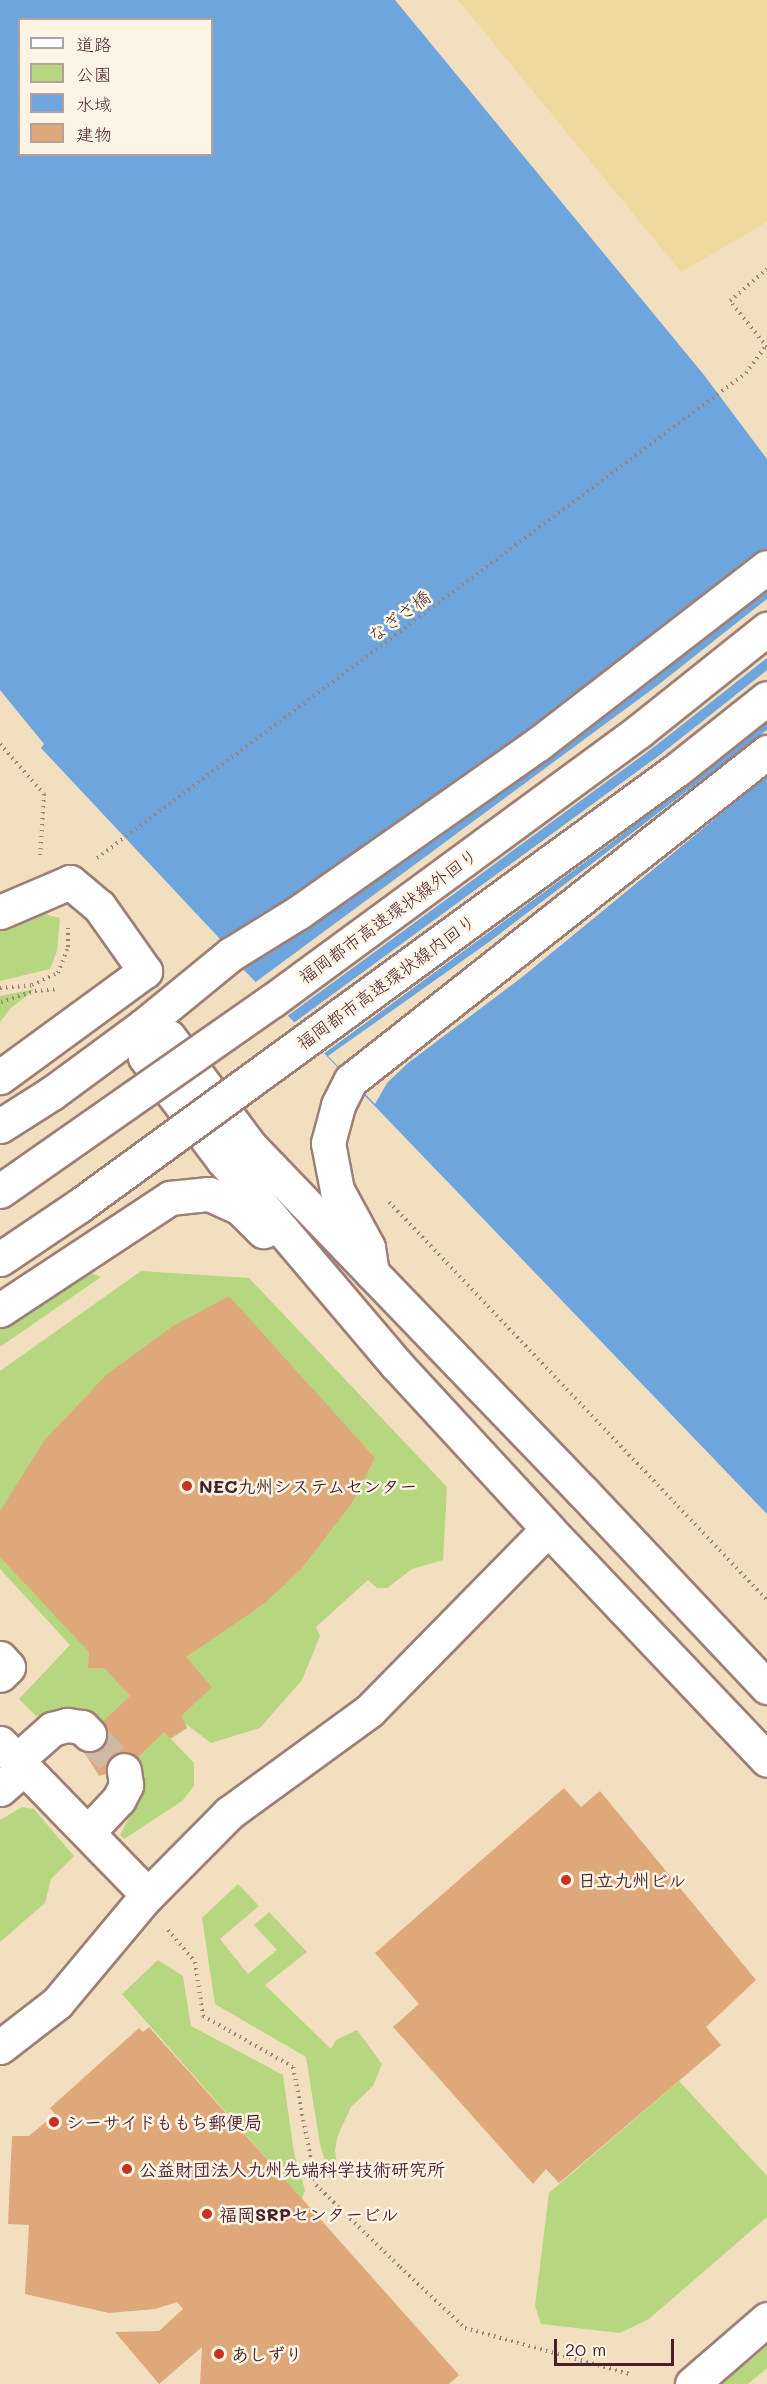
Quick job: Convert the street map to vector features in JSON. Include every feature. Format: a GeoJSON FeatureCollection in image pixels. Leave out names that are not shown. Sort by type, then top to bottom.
{"type":"FeatureCollection","features":[{"type":"Feature","properties":{"kind":"main road"},"geometry":{"type":"LineString","coordinates":[[0,1125],[52,1093],[143,1026],[231,954],[308,906],[538,744],[767,567]]}},
{"type":"Feature","properties":{"kind":"main road","name":"福岡都市高速環状線外回り"},"geometry":{"type":"LineString","coordinates":[[0,1191],[273,1000],[639,730],[767,629]]}},
{"type":"Feature","properties":{"kind":"main road","name":"福岡都市高速環状線内回り"},"geometry":{"type":"LineString","coordinates":[[0,1259],[90,1198],[679,768],[767,698]]}},
{"type":"Feature","properties":{"kind":"main road"},"geometry":{"type":"LineString","coordinates":[[372,1273],[368,1247],[338,1190],[331,1167],[328,1143],[338,1105],[351,1080],[767,752]]}},
{"type":"Feature","properties":{"kind":"main road"},"geometry":{"type":"LineString","coordinates":[[0,912],[78,888],[145,971],[0,1077]]}},
{"type":"Feature","properties":{"kind":"main road"},"geometry":{"type":"LineString","coordinates":[[143,1026],[169,1037],[250,1146],[767,1687]]}},
{"type":"Feature","properties":{"kind":"main road"},"geometry":{"type":"LineString","coordinates":[[143,1026],[145,1058],[223,1160],[396,1365],[767,1760]]}},
{"type":"Feature","properties":{"kind":"main road"},"geometry":{"type":"LineString","coordinates":[[0,1310],[170,1198],[209,1194],[240,1208],[261,1228],[363,1349],[396,1365]]}},
{"type":"Feature","properties":{"kind":"main road"},"geometry":{"type":"LineString","coordinates":[[0,2047],[57,2004],[148,1895],[228,1813],[369,1711],[548,1529]]}},
{"type":"Feature","properties":{"kind":"main road"},"geometry":{"type":"LineString","coordinates":[[0,1658],[8,1667],[0,1675]]}},
{"type":"Feature","properties":{"kind":"main road"},"geometry":{"type":"LineString","coordinates":[[89,1734],[82,1727],[67,1725],[52,1729],[10,1765],[88,1832],[148,1895]]}},
{"type":"Feature","properties":{"kind":"main road"},"geometry":{"type":"LineString","coordinates":[[88,1832],[119,1799],[126,1785],[124,1770]]}},
{"type":"Feature","properties":{"kind":"main road"},"geometry":{"type":"LineString","coordinates":[[692,2384],[767,2319]]}},
{"type":"Feature","properties":{"kind":"path"},"geometry":{"type":"LineString","coordinates":[[767,269],[730,301],[767,345]]}},
{"type":"Feature","properties":{"kind":"path","name":"なぎさ橋"},"geometry":{"type":"LineString","coordinates":[[0,988],[32,985],[57,973],[68,947],[68,917],[78,888],[746,373],[767,345]]}},
{"type":"Feature","properties":{"kind":"path"},"geometry":{"type":"LineString","coordinates":[[0,744],[44,795],[40,857],[78,888]]}},
{"type":"Feature","properties":{"kind":"path"},"geometry":{"type":"LineString","coordinates":[[1,1002],[53,988]]}},
{"type":"Feature","properties":{"kind":"path"},"geometry":{"type":"LineString","coordinates":[[381,1194],[767,1600]]}},
{"type":"Feature","properties":{"kind":"path"},"geometry":{"type":"LineString","coordinates":[[168,1930],[195,1962],[203,2016],[293,2067],[316,2185],[400,2267],[465,2328],[630,2374]]}},
{"type":"Feature","properties":{"kind":"green space"},"geometry":{"type":"Polygon","coordinates":[[[39,903],[48,915],[60,918],[57,951],[50,969],[0,981],[0,921],[39,903]]]}},
{"type":"Feature","properties":{"kind":"green space"},"geometry":{"type":"Polygon","coordinates":[[[35,989],[11,1008],[0,1022],[0,996],[35,989]]]}},
{"type":"Feature","properties":{"kind":"green space"},"geometry":{"type":"Polygon","coordinates":[[[83,1270],[101,1277],[0,1347],[0,1326],[83,1270]]]}},
{"type":"Feature","properties":{"kind":"green space"},"geometry":{"type":"Polygon","coordinates":[[[141,1271],[249,1278],[447,1487],[443,1560],[412,1569],[387,1588],[377,1588],[368,1580],[316,1627],[320,1636],[302,1680],[260,1728],[211,1743],[186,1724],[187,1728],[171,1739],[194,1763],[194,1786],[182,1801],[124,1839],[120,1835],[139,1798],[141,1784],[134,1760],[103,1722],[90,1714],[73,1708],[36,1716],[19,1699],[70,1645],[0,1569],[0,1371],[141,1271]]]}},
{"type":"Feature","properties":{"kind":"green space"},"geometry":{"type":"Polygon","coordinates":[[[22,1807],[34,1809],[74,1856],[51,1879],[45,1903],[0,1942],[0,1820],[22,1807]]]}},
{"type":"Feature","properties":{"kind":"green space"},"geometry":{"type":"Polygon","coordinates":[[[238,1884],[259,1906],[220,1939],[248,1974],[277,1950],[254,1925],[269,1912],[307,1952],[265,1985],[331,2049],[336,2040],[357,2030],[382,2064],[373,2086],[351,2107],[338,2135],[335,2150],[338,2176],[330,2179],[320,2144],[306,2057],[215,2004],[202,1918],[238,1884]]]}},
{"type":"Feature","properties":{"kind":"green space"},"geometry":{"type":"Polygon","coordinates":[[[158,1960],[183,1976],[191,2026],[283,2075],[294,2153],[305,2190],[302,2199],[122,1994],[158,1960]]]}},
{"type":"Feature","properties":{"kind":"green space"},"geometry":{"type":"Polygon","coordinates":[[[679,2081],[767,2176],[767,2217],[649,2319],[620,2333],[541,2324],[535,2306],[549,2193],[679,2081]]]}},
{"type":"Feature","properties":{"kind":"green space"},"geometry":{"type":"Polygon","coordinates":[[[767,2346],[767,2368],[748,2384],[722,2384],[767,2346]]]}},
{"type":"Feature","properties":{"kind":"sand"},"geometry":{"type":"Polygon","coordinates":[[[458,0],[767,0],[767,222],[681,272],[458,0]]]}},
{"type":"Feature","properties":{"kind":"water"},"geometry":{"type":"Polygon","coordinates":[[[0,0],[395,0],[704,375],[767,459],[767,1514],[243,969],[220,939],[41,748],[44,744],[0,690],[0,0]]]}},
{"type":"Feature","properties":{"kind":"pier"},"geometry":{"type":"Polygon","coordinates":[[[767,599],[767,658],[654,747],[286,1017],[253,984],[658,685],[767,599]]]}},
{"type":"Feature","properties":{"kind":"pier"},"geometry":{"type":"Polygon","coordinates":[[[767,670],[767,723],[615,840],[322,1055],[292,1024],[661,754],[767,670]]]}},
{"type":"Feature","properties":{"kind":"pier"},"geometry":{"type":"Polygon","coordinates":[[[767,730],[767,776],[521,978],[408,1063],[387,1083],[375,1104],[328,1056],[489,942],[767,730]]]}},
{"type":"Feature","properties":{"kind":"building","name":"NEC九州システムセンター"},"geometry":{"type":"Polygon","coordinates":[[[229,1296],[375,1458],[352,1503],[301,1569],[265,1603],[186,1657],[212,1687],[181,1716],[187,1728],[170,1738],[164,1732],[113,1781],[105,1774],[99,1776],[79,1744],[130,1696],[104,1668],[88,1668],[89,1652],[0,1557],[0,1511],[44,1441],[105,1376],[173,1326],[229,1296]]]}},
{"type":"Feature","properties":{"kind":"building","name":"日立九州ビル"},"geometry":{"type":"Polygon","coordinates":[[[564,1788],[581,1807],[600,1791],[756,1980],[706,2027],[721,2045],[559,2183],[546,2169],[533,2184],[393,2027],[419,2004],[375,1953],[564,1788]]]}},
{"type":"Feature","properties":{"kind":"building","name":"福岡SRPセンタービル"},"geometry":{"type":"Polygon","coordinates":[[[149,2027],[459,2375],[449,2384],[200,2384],[202,2347],[159,2384],[115,2332],[159,2331],[183,2309],[177,2302],[155,2309],[109,2313],[25,2294],[29,2225],[8,2224],[12,2136],[29,2136],[55,2114],[50,2108],[139,2028],[143,2032],[149,2027]]]}},
{"type":"Feature","properties":{"kind":"tunnel"},"geometry":{"type":"LineString","coordinates":[[89,1734],[124,1770]]}},
{"type":"Feature","properties":{"kind":"place","name":"NEC九州システムセンター"},"geometry":{"type":"Point","coordinates":[187,1486]}},
{"type":"Feature","properties":{"kind":"place","name":"日立九州ビル"},"geometry":{"type":"Point","coordinates":[566,1880]}},
{"type":"Feature","properties":{"kind":"place","name":"シーサイドももち郵便局"},"geometry":{"type":"Point","coordinates":[54,2122]}},
{"type":"Feature","properties":{"kind":"place","name":"公益財団法人九州先端科学技術研究所"},"geometry":{"type":"Point","coordinates":[127,2169]}},
{"type":"Feature","properties":{"kind":"place","name":"福岡SRPセンタービル"},"geometry":{"type":"Point","coordinates":[207,2214]}},
{"type":"Feature","properties":{"kind":"place","name":"あしずり"},"geometry":{"type":"Point","coordinates":[219,2354]}}]}
